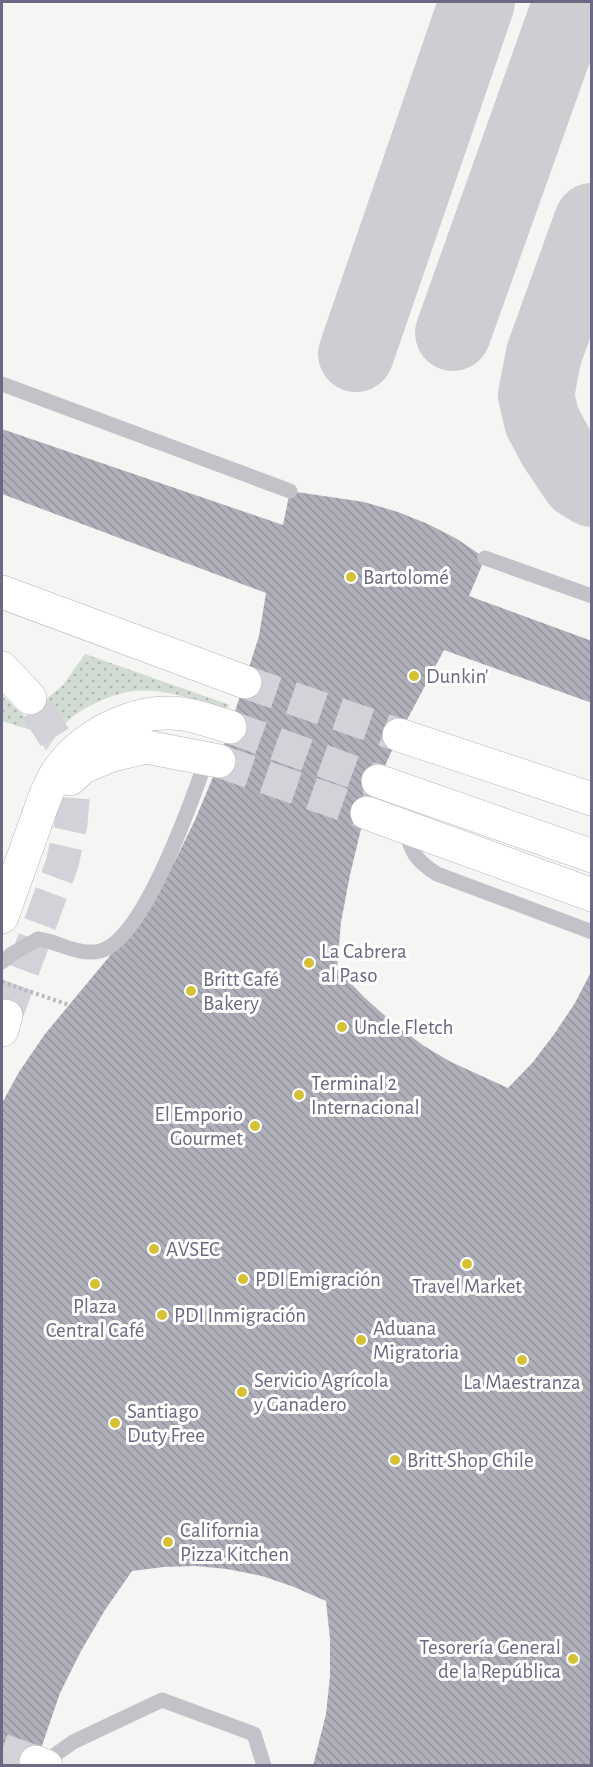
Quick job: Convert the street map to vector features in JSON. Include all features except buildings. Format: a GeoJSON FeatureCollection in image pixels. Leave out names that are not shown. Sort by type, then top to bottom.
{"type":"FeatureCollection","features":[{"type":"Feature","properties":{"kind":"highway"},"geometry":{"type":"LineString","coordinates":[[2,592],[245,682]]}},
{"type":"Feature","properties":{"kind":"highway"},"geometry":{"type":"LineString","coordinates":[[2,668],[30,698]]}},
{"type":"Feature","properties":{"kind":"highway"},"geometry":{"type":"LineString","coordinates":[[2,917],[38,817],[58,771],[80,746],[110,729],[142,716],[170,713],[194,716],[230,727]]}},
{"type":"Feature","properties":{"kind":"highway"},"geometry":{"type":"LineString","coordinates":[[399,735],[591,800]]}},
{"type":"Feature","properties":{"kind":"highway"},"geometry":{"type":"LineString","coordinates":[[38,817],[60,789],[83,767],[109,756],[146,747],[213,760]]}},
{"type":"Feature","properties":{"kind":"highway"},"geometry":{"type":"LineString","coordinates":[[378,782],[581,852]]}},
{"type":"Feature","properties":{"kind":"highway"},"geometry":{"type":"LineString","coordinates":[[367,813],[591,895]]}},
{"type":"Feature","properties":{"kind":"lane"},"geometry":{"type":"LineString","coordinates":[[2,384],[290,491]]}},
{"type":"Feature","properties":{"kind":"lane"},"geometry":{"type":"LineString","coordinates":[[485,558],[591,592]]}},
{"type":"Feature","properties":{"kind":"lane"},"geometry":{"type":"LineString","coordinates":[[2,962],[38,939],[87,952],[102,951],[113,945],[135,921],[147,903],[213,760]]}},
{"type":"Feature","properties":{"kind":"lane"},"geometry":{"type":"LineString","coordinates":[[405,827],[411,850],[421,864],[437,874],[591,932]]}},
{"type":"Feature","properties":{"kind":"lane"},"geometry":{"type":"LineString","coordinates":[[41,1764],[73,1742],[162,1700],[254,1734],[264,1766]]}},
{"type":"Feature","properties":{"kind":"path"},"geometry":{"type":"LineString","coordinates":[[2,982],[69,1005]]}},
{"type":"Feature","properties":{"kind":"shaded area"},"geometry":{"type":"Polygon","coordinates":[[[85,654],[230,705],[226,709],[178,695],[148,690],[117,694],[90,706],[73,717],[62,727],[46,751],[34,731],[2,721],[2,695],[25,717],[63,685],[85,654]]]}},
{"type":"Feature","properties":{"kind":"taxiway"},"geometry":{"type":"LineString","coordinates":[[356,354],[477,2]]}},
{"type":"Feature","properties":{"kind":"taxiway"},"geometry":{"type":"LineString","coordinates":[[453,333],[571,2]]}},
{"type":"Feature","properties":{"kind":"taxiway"},"geometry":{"type":"LineString","coordinates":[[592,221],[544,354],[536,395],[542,421],[556,447],[579,481],[592,489]]}},
{"type":"Feature","properties":{"kind":"tunnel"},"geometry":{"type":"LineString","coordinates":[[245,682],[399,735]]}},
{"type":"Feature","properties":{"kind":"tunnel"},"geometry":{"type":"LineString","coordinates":[[6,1016],[62,864],[71,824],[74,786],[64,752],[30,698]]}},
{"type":"Feature","properties":{"kind":"tunnel"},"geometry":{"type":"LineString","coordinates":[[230,727],[378,781]]}},
{"type":"Feature","properties":{"kind":"tunnel"},"geometry":{"type":"LineString","coordinates":[[219,761],[367,813]]}},
{"type":"Feature","properties":{"kind":"tunnel"},"geometry":{"type":"LineString","coordinates":[[2,1750],[36,1762]]}},
{"type":"Feature","properties":{"kind":"place","name":"Bartolomé"},"geometry":{"type":"Point","coordinates":[351,577]}},
{"type":"Feature","properties":{"kind":"place","name":"Dunkin'"},"geometry":{"type":"Point","coordinates":[414,676]}},
{"type":"Feature","properties":{"kind":"place","name":"La Cabrera al Paso"},"geometry":{"type":"Point","coordinates":[309,963]}},
{"type":"Feature","properties":{"kind":"place","name":"Britt Café Bakery"},"geometry":{"type":"Point","coordinates":[191,991]}},
{"type":"Feature","properties":{"kind":"place","name":"Uncle Fletch"},"geometry":{"type":"Point","coordinates":[342,1027]}},
{"type":"Feature","properties":{"kind":"place","name":"Terminal 2 Internacional"},"geometry":{"type":"Point","coordinates":[299,1095]}},
{"type":"Feature","properties":{"kind":"place","name":"El Emporio Gourmet"},"geometry":{"type":"Point","coordinates":[255,1126]}},
{"type":"Feature","properties":{"kind":"place","name":"AVSEC"},"geometry":{"type":"Point","coordinates":[154,1249]}},
{"type":"Feature","properties":{"kind":"place","name":"Travel Market"},"geometry":{"type":"Point","coordinates":[467,1264]}},
{"type":"Feature","properties":{"kind":"place","name":"PDI Emigración"},"geometry":{"type":"Point","coordinates":[243,1279]}},
{"type":"Feature","properties":{"kind":"place","name":"Plaza Central Café"},"geometry":{"type":"Point","coordinates":[95,1284]}},
{"type":"Feature","properties":{"kind":"place","name":"PDI Inmigración"},"geometry":{"type":"Point","coordinates":[162,1315]}},
{"type":"Feature","properties":{"kind":"place","name":"Aduana Migratoria"},"geometry":{"type":"Point","coordinates":[361,1340]}},
{"type":"Feature","properties":{"kind":"place","name":"La Maestranza"},"geometry":{"type":"Point","coordinates":[522,1360]}},
{"type":"Feature","properties":{"kind":"place","name":"Servicio Agrícola y Ganadero"},"geometry":{"type":"Point","coordinates":[242,1392]}},
{"type":"Feature","properties":{"kind":"place","name":"Santiago Duty Free"},"geometry":{"type":"Point","coordinates":[115,1423]}},
{"type":"Feature","properties":{"kind":"place","name":"Britt Shop Chile"},"geometry":{"type":"Point","coordinates":[395,1460]}},
{"type":"Feature","properties":{"kind":"place","name":"California Pizza Kitchen"},"geometry":{"type":"Point","coordinates":[168,1542]}},
{"type":"Feature","properties":{"kind":"place","name":"Tesorería General de la República"},"geometry":{"type":"Point","coordinates":[573,1659]}}]}
